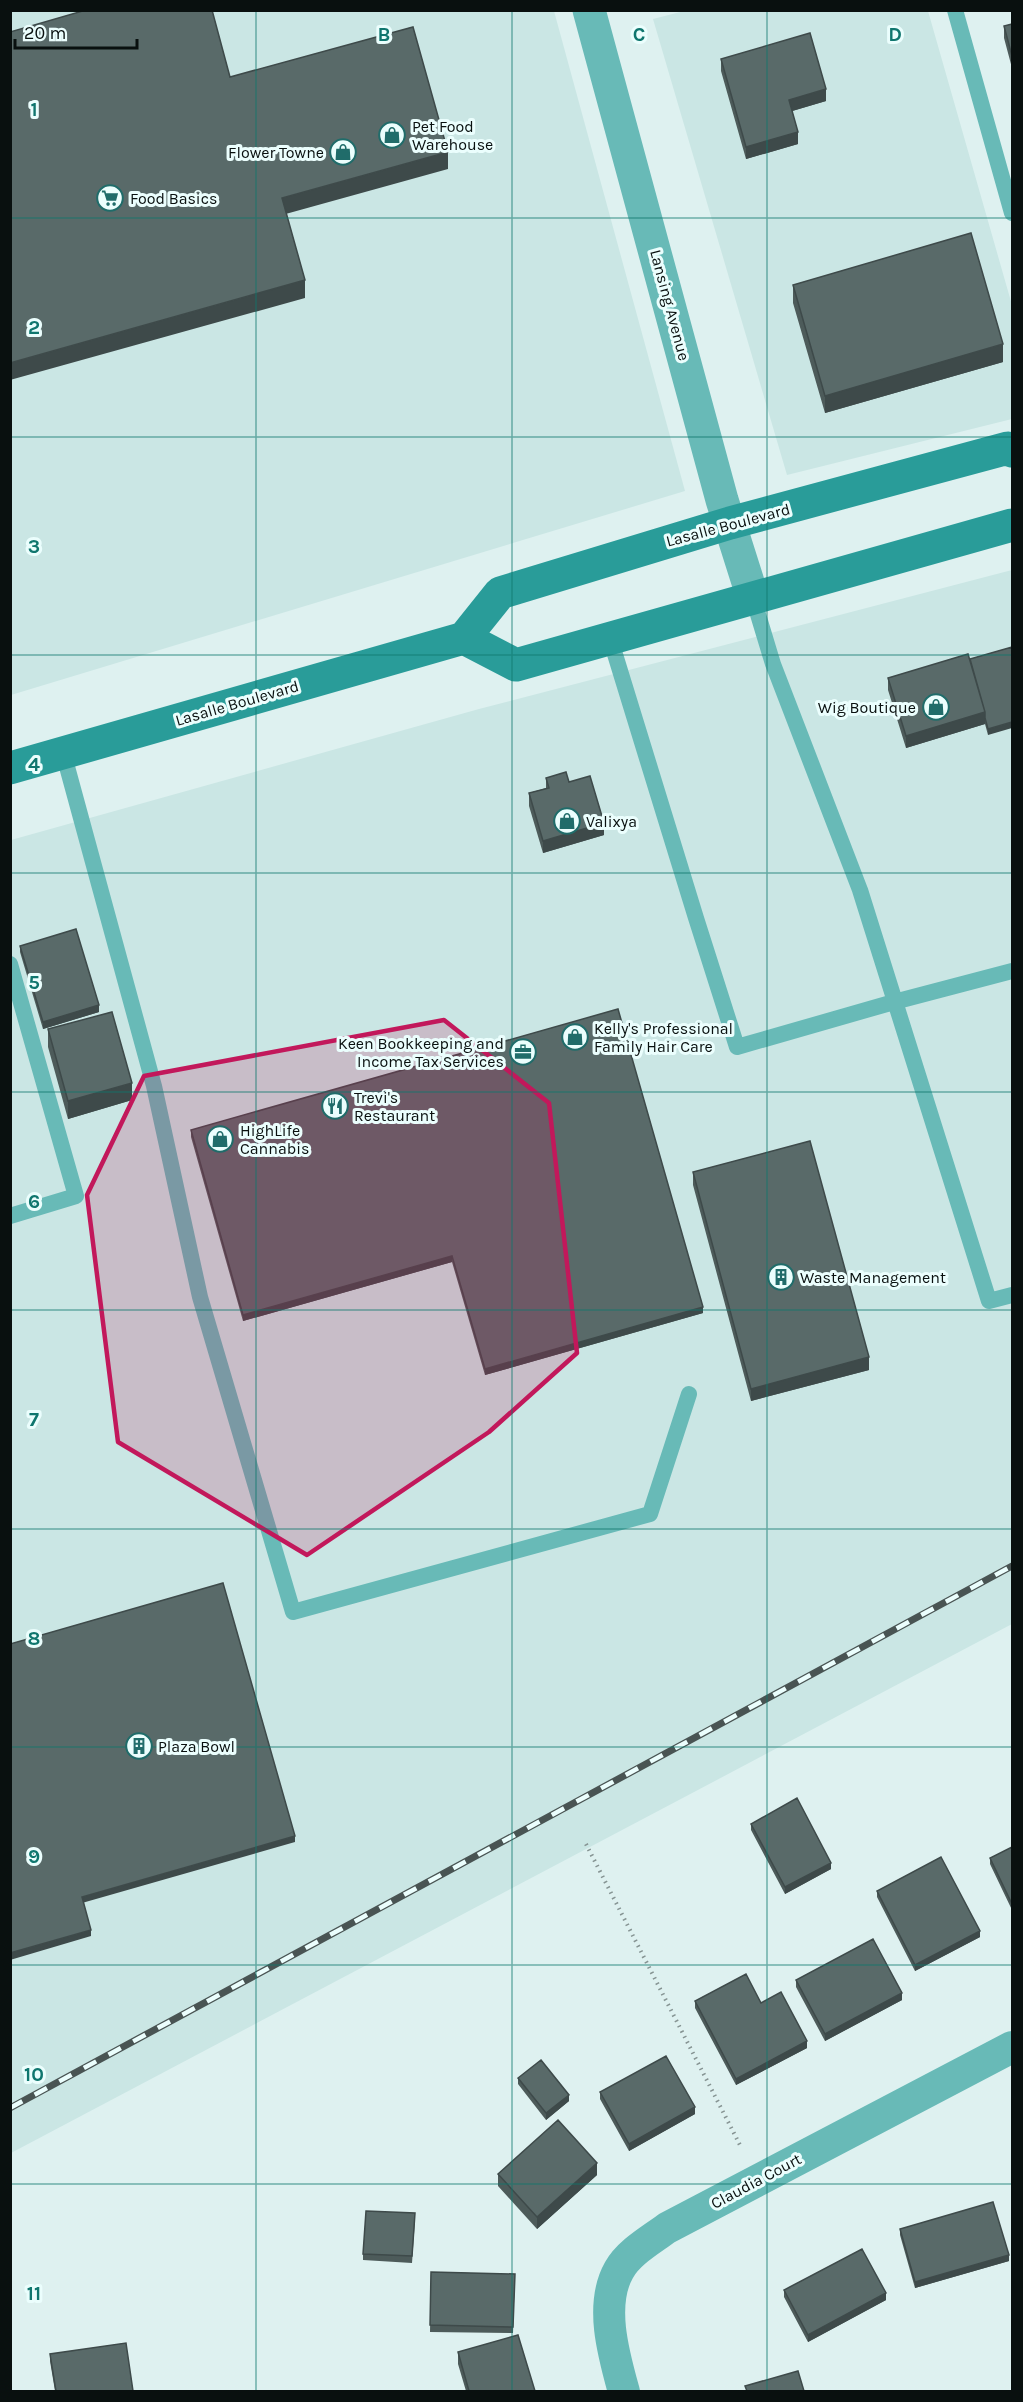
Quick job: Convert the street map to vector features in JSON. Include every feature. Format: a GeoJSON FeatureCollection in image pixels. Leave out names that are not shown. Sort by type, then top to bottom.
{"type":"FeatureCollection","features":[{"type":"Feature","properties":{"kind":"main road","name":"Lasalle Boulevard"},"geometry":{"type":"LineString","coordinates":[[10,768],[464,638],[500,593],[730,523],[1008,448],[1012,451]]}},
{"type":"Feature","properties":{"kind":"main road"},"geometry":{"type":"LineString","coordinates":[[464,638],[516,665],[1012,525]]}},
{"type":"Feature","properties":{"kind":"street","name":"Lansing Avenue"},"geometry":{"type":"LineString","coordinates":[[589,10],[730,523],[753,598]]}},
{"type":"Feature","properties":{"kind":"street","name":"Claudia Court"},"geometry":{"type":"LineString","coordinates":[[624,2391],[612,2349],[610,2299],[618,2271],[631,2255],[667,2228],[1012,2047]]}},
{"type":"Feature","properties":{"kind":"lane"},"geometry":{"type":"LineString","coordinates":[[955,10],[1012,213]]}},
{"type":"Feature","properties":{"kind":"lane"},"geometry":{"type":"LineString","coordinates":[[753,598],[773,663],[860,890],[989,1301],[1012,1295]]}},
{"type":"Feature","properties":{"kind":"lane"},"geometry":{"type":"LineString","coordinates":[[610,638],[737,1047],[1012,971]]}},
{"type":"Feature","properties":{"kind":"lane"},"geometry":{"type":"LineString","coordinates":[[63,752],[154,1086],[200,1297],[293,1612],[650,1514],[689,1394]]}},
{"type":"Feature","properties":{"kind":"lane"},"geometry":{"type":"LineString","coordinates":[[10,964],[76,1196],[10,1216]]}},
{"type":"Feature","properties":{"kind":"path"},"geometry":{"type":"LineString","coordinates":[[586,1844],[758,2180]]}},
{"type":"Feature","properties":{"kind":"highlighted area"},"geometry":{"type":"Polygon","coordinates":[[[444,1020],[549,1103],[577,1353],[489,1432],[307,1555],[118,1442],[87,1195],[144,1076],[444,1020]]]}},
{"type":"Feature","properties":{"kind":"shaded area"},"geometry":{"type":"Polygon","coordinates":[[[688,10],[928,11],[1012,305],[1012,419],[787,475],[653,19],[688,10]]]}},
{"type":"Feature","properties":{"kind":"shaded area"},"geometry":{"type":"Polygon","coordinates":[[[11,11],[554,11],[685,491],[11,695],[11,11]]]}},
{"type":"Feature","properties":{"kind":"shaded area"},"geometry":{"type":"Polygon","coordinates":[[[1012,570],[1012,1624],[11,2153],[11,840],[479,709],[1012,570]]]}},
{"type":"Feature","properties":{"kind":"building"},"geometry":{"type":"Polygon","coordinates":[[[86,10],[212,10],[230,77],[413,27],[448,152],[282,198],[305,280],[10,363],[10,32],[86,10]]]}},
{"type":"Feature","properties":{"kind":"building"},"geometry":{"type":"Polygon","coordinates":[[[1012,24],[1012,56],[1004,26],[1012,24]]]}},
{"type":"Feature","properties":{"kind":"building"},"geometry":{"type":"Polygon","coordinates":[[[810,33],[826,89],[789,100],[798,132],[746,147],[721,59],[810,33]]]}},
{"type":"Feature","properties":{"kind":"building"},"geometry":{"type":"Polygon","coordinates":[[[971,233],[1003,344],[825,396],[793,285],[971,233]]]}},
{"type":"Feature","properties":{"kind":"building"},"geometry":{"type":"Polygon","coordinates":[[[1012,647],[1012,722],[988,729],[970,659],[1012,647]]]}},
{"type":"Feature","properties":{"kind":"building","name":"Wig Boutique"},"geometry":{"type":"Polygon","coordinates":[[[968,654],[985,712],[906,736],[888,678],[968,654]]]}},
{"type":"Feature","properties":{"kind":"building","name":"Valixya"},"geometry":{"type":"Polygon","coordinates":[[[566,772],[569,782],[590,776],[604,823],[543,841],[529,793],[549,788],[546,778],[566,772]]]}},
{"type":"Feature","properties":{"kind":"building"},"geometry":{"type":"Polygon","coordinates":[[[76,929],[99,1005],[43,1022],[20,946],[76,929]]]}},
{"type":"Feature","properties":{"kind":"building"},"geometry":{"type":"Polygon","coordinates":[[[618,1009],[703,1307],[485,1369],[452,1256],[243,1315],[191,1130],[618,1009]]]}},
{"type":"Feature","properties":{"kind":"building"},"geometry":{"type":"Polygon","coordinates":[[[112,1012],[132,1083],[68,1101],[48,1029],[112,1012]]]}},
{"type":"Feature","properties":{"kind":"building","name":"Waste Management"},"geometry":{"type":"Polygon","coordinates":[[[810,1141],[869,1357],[751,1389],[693,1172],[810,1141]]]}},
{"type":"Feature","properties":{"kind":"building","name":"Plaza Bowl"},"geometry":{"type":"Polygon","coordinates":[[[223,1583],[295,1836],[82,1897],[91,1930],[10,1953],[10,1644],[223,1583]]]}},
{"type":"Feature","properties":{"kind":"building"},"geometry":{"type":"Polygon","coordinates":[[[797,1798],[831,1863],[785,1887],[751,1824],[797,1798]]]}},
{"type":"Feature","properties":{"kind":"building"},"geometry":{"type":"Polygon","coordinates":[[[1012,1847],[1012,1904],[990,1858],[1012,1847]]]}},
{"type":"Feature","properties":{"kind":"building"},"geometry":{"type":"Polygon","coordinates":[[[941,1857],[980,1931],[915,1965],[877,1891],[941,1857]]]}},
{"type":"Feature","properties":{"kind":"building"},"geometry":{"type":"Polygon","coordinates":[[[873,1939],[902,1993],[825,2034],[796,1980],[873,1939]]]}},
{"type":"Feature","properties":{"kind":"building"},"geometry":{"type":"Polygon","coordinates":[[[746,1974],[761,2003],[781,1992],[807,2041],[736,2079],[695,2001],[746,1974]]]}},
{"type":"Feature","properties":{"kind":"building"},"geometry":{"type":"Polygon","coordinates":[[[666,2056],[695,2107],[629,2144],[600,2092],[666,2056]]]}},
{"type":"Feature","properties":{"kind":"building"},"geometry":{"type":"Polygon","coordinates":[[[541,2060],[569,2095],[546,2113],[518,2078],[541,2060]]]}},
{"type":"Feature","properties":{"kind":"building"},"geometry":{"type":"Polygon","coordinates":[[[558,2120],[597,2163],[537,2217],[498,2174],[558,2120]]]}},
{"type":"Feature","properties":{"kind":"building"},"geometry":{"type":"Polygon","coordinates":[[[993,2202],[1009,2255],[915,2282],[900,2229],[993,2202]]]}},
{"type":"Feature","properties":{"kind":"building"},"geometry":{"type":"Polygon","coordinates":[[[366,2211],[415,2213],[412,2256],[363,2254],[366,2211]]]}},
{"type":"Feature","properties":{"kind":"building"},"geometry":{"type":"Polygon","coordinates":[[[862,2249],[886,2293],[808,2335],[784,2290],[862,2249]]]}},
{"type":"Feature","properties":{"kind":"building"},"geometry":{"type":"Polygon","coordinates":[[[431,2272],[515,2274],[513,2327],[430,2325],[431,2272]]]}},
{"type":"Feature","properties":{"kind":"building"},"geometry":{"type":"Polygon","coordinates":[[[518,2335],[535,2391],[469,2391],[458,2352],[518,2335]]]}},
{"type":"Feature","properties":{"kind":"building"},"geometry":{"type":"Polygon","coordinates":[[[126,2343],[133,2391],[56,2391],[50,2354],[126,2343]]]}},
{"type":"Feature","properties":{"kind":"building"},"geometry":{"type":"Polygon","coordinates":[[[798,2371],[804,2391],[747,2391],[745,2386],[798,2371]]]}},
{"type":"Feature","properties":{"kind":"railway"},"geometry":{"type":"LineString","coordinates":[[10,2108],[1012,1566]]}},
{"type":"Feature","properties":{"kind":"place","name":"Pet Food Warehouse"},"geometry":{"type":"Point","coordinates":[392,135]}},
{"type":"Feature","properties":{"kind":"place","name":"Flower Towne"},"geometry":{"type":"Point","coordinates":[343,152]}},
{"type":"Feature","properties":{"kind":"place","name":"Food Basics"},"geometry":{"type":"Point","coordinates":[110,198]}},
{"type":"Feature","properties":{"kind":"place","name":"Wig Boutique"},"geometry":{"type":"Point","coordinates":[936,707]}},
{"type":"Feature","properties":{"kind":"place","name":"Valixya"},"geometry":{"type":"Point","coordinates":[567,821]}},
{"type":"Feature","properties":{"kind":"place","name":"Kelly's Professional Family Hair Care"},"geometry":{"type":"Point","coordinates":[575,1037]}},
{"type":"Feature","properties":{"kind":"place","name":"Keen Bookkeeping and Income Tax Services"},"geometry":{"type":"Point","coordinates":[523,1052]}},
{"type":"Feature","properties":{"kind":"place","name":"Trevi's Restaurant"},"geometry":{"type":"Point","coordinates":[335,1106]}},
{"type":"Feature","properties":{"kind":"place","name":"HighLife Cannabis"},"geometry":{"type":"Point","coordinates":[220,1139]}},
{"type":"Feature","properties":{"kind":"place","name":"Waste Management"},"geometry":{"type":"Point","coordinates":[781,1277]}},
{"type":"Feature","properties":{"kind":"place","name":"Plaza Bowl"},"geometry":{"type":"Point","coordinates":[139,1746]}}]}
